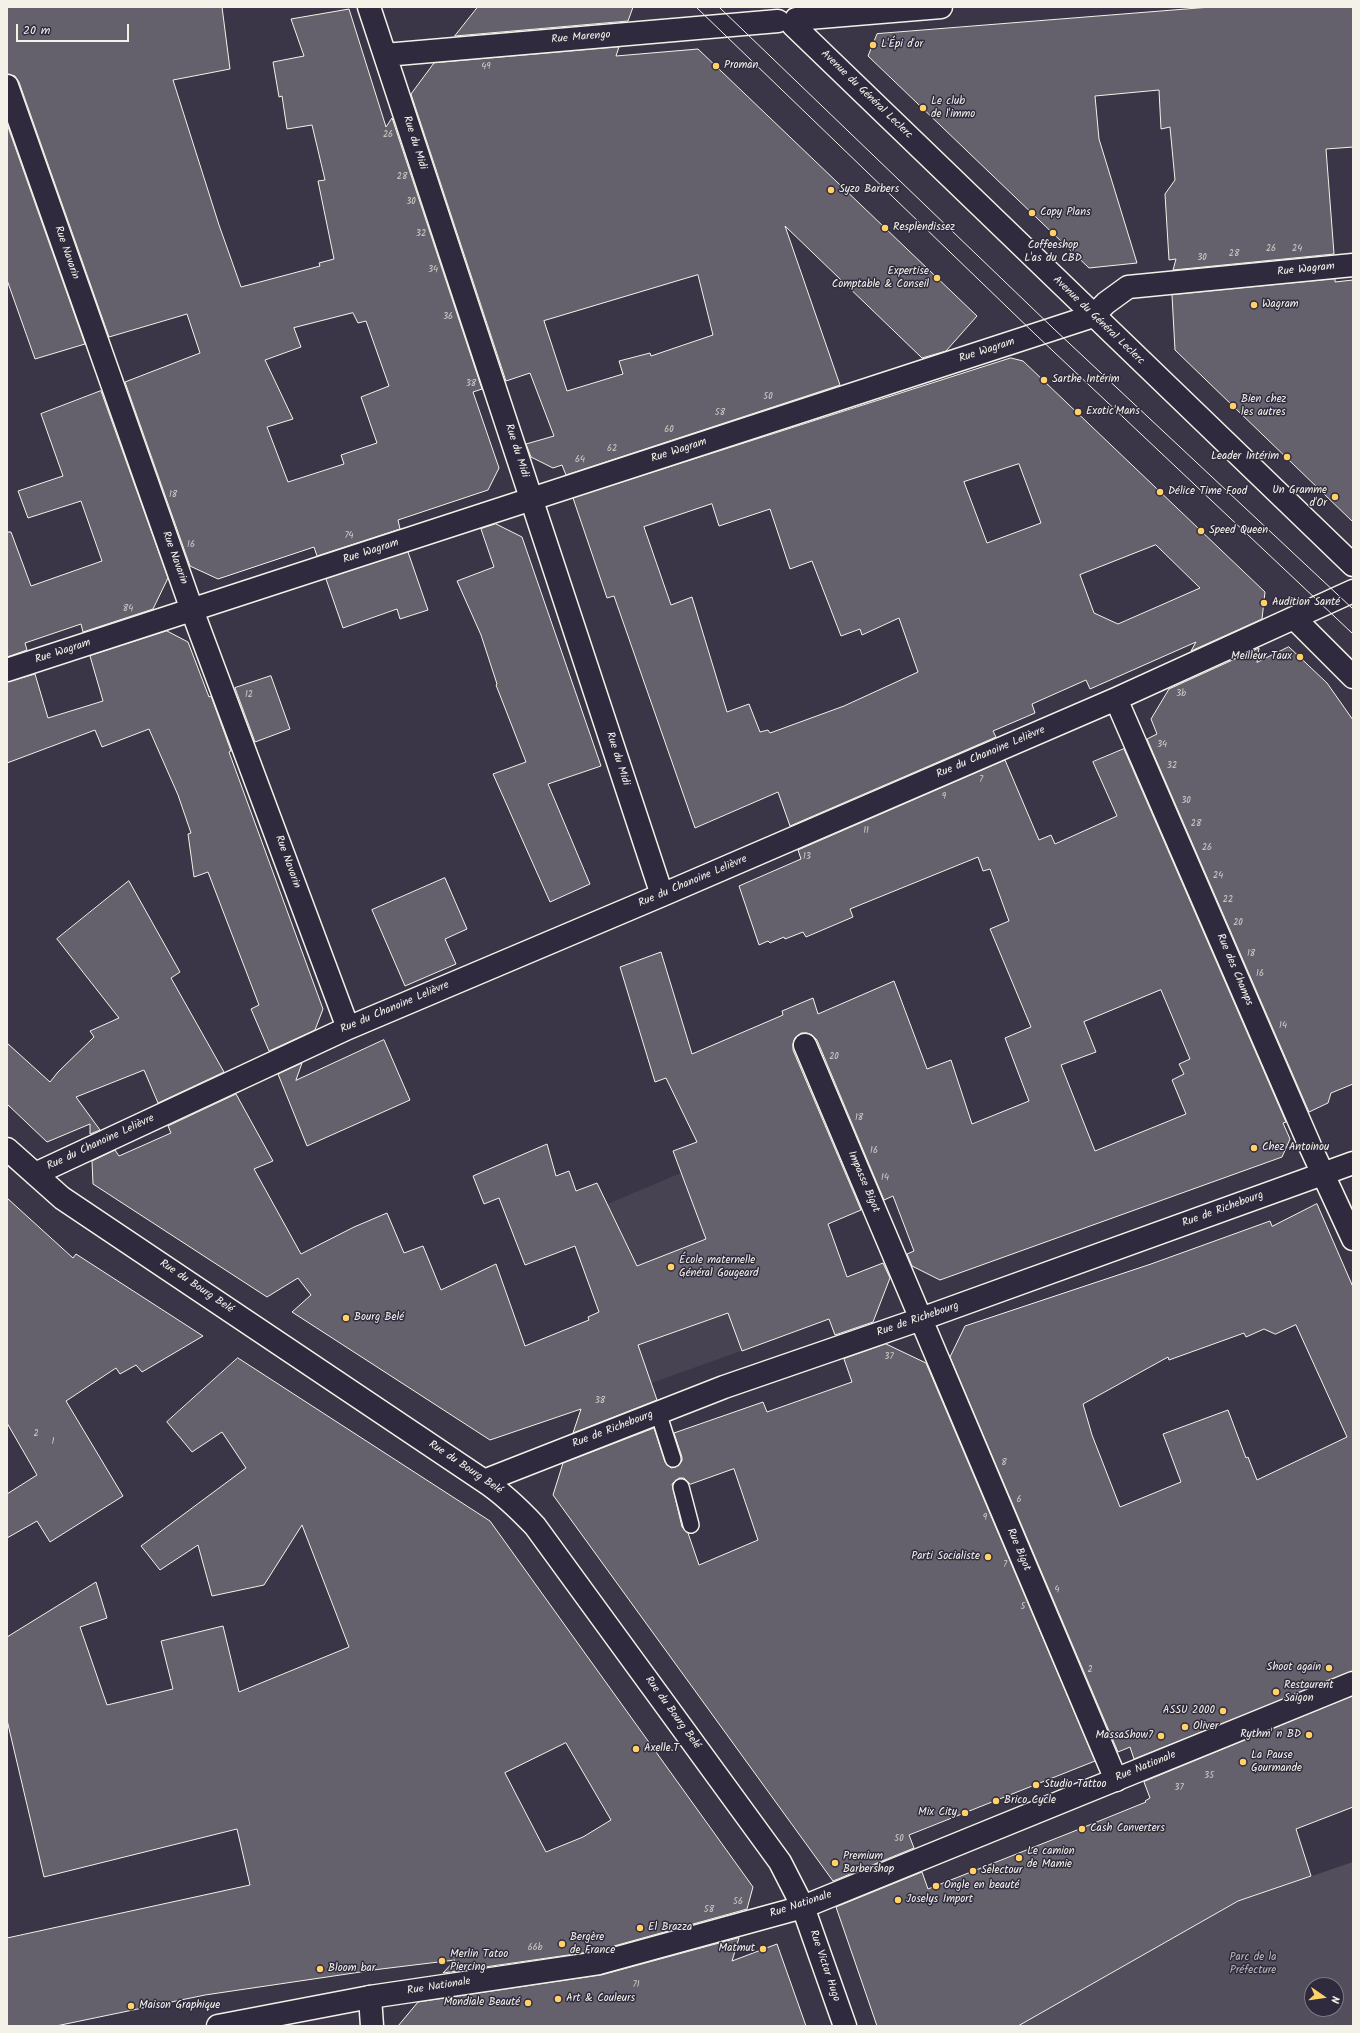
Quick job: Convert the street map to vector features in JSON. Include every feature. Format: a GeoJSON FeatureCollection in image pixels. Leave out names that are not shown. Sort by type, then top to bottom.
{"type":"FeatureCollection","features":[{"type":"Feature","properties":{"kind":"street","name":"Rue du Midi"},"geometry":{"type":"LineString","coordinates":[[369,7],[662,895]]}},
{"type":"Feature","properties":{"kind":"street","name":"Rue Marengo"},"geometry":{"type":"LineString","coordinates":[[385,55],[785,17],[941,7]]}},
{"type":"Feature","properties":{"kind":"street","name":"Avenue du Général Leclerc"},"geometry":{"type":"LineString","coordinates":[[785,17],[1093,316],[1353,565]]}},
{"type":"Feature","properties":{"kind":"street","name":"Rue Navarin"},"geometry":{"type":"LineString","coordinates":[[7,86],[192,610],[348,1028]]}},
{"type":"Feature","properties":{"kind":"street","name":"Rue Wagram"},"geometry":{"type":"LineString","coordinates":[[7,670],[1093,316],[1106,303],[1128,287],[1353,265]]}},
{"type":"Feature","properties":{"kind":"street","name":"Rue du Chanoine Lelièvre"},"geometry":{"type":"LineString","coordinates":[[34,1174],[348,1028],[662,895],[1116,699],[1353,590]]}},
{"type":"Feature","properties":{"kind":"street"},"geometry":{"type":"LineString","coordinates":[[1294,618],[1353,677]]}},
{"type":"Feature","properties":{"kind":"street","name":"Rue des Champs"},"geometry":{"type":"LineString","coordinates":[[1116,699],[1353,1239]]}},
{"type":"Feature","properties":{"kind":"street","name":"Impasse Bigot"},"geometry":{"type":"LineString","coordinates":[[805,1045],[921,1319]]}},
{"type":"Feature","properties":{"kind":"street","name":"Rue du Bourg Belé"},"geometry":{"type":"LineString","coordinates":[[7,1149],[62,1198],[506,1496],[536,1526],[780,1862],[803,1907]]}},
{"type":"Feature","properties":{"kind":"street","name":"Rue de Richebourg"},"geometry":{"type":"LineString","coordinates":[[484,1480],[724,1387],[921,1319],[1353,1163]]}},
{"type":"Feature","properties":{"kind":"street","name":"Rue Bigot"},"geometry":{"type":"LineString","coordinates":[[921,1319],[1116,1780]]}},
{"type":"Feature","properties":{"kind":"street","name":"Rue Nationale"},"geometry":{"type":"LineString","coordinates":[[218,2026],[370,1997],[599,1963],[803,1907],[1353,1683]]}},
{"type":"Feature","properties":{"kind":"street","name":"Rue Victor Hugo"},"geometry":{"type":"LineString","coordinates":[[803,1907],[845,2026]]}},
{"type":"Feature","properties":{"kind":"street"},"geometry":{"type":"LineString","coordinates":[[370,1997],[372,2026]]}},
{"type":"Feature","properties":{"kind":"lane"},"geometry":{"type":"LineString","coordinates":[[658,1412],[673,1458]]}},
{"type":"Feature","properties":{"kind":"lane"},"geometry":{"type":"LineString","coordinates":[[681,1488],[691,1525]]}},
{"type":"Feature","properties":{"kind":"shaded area","name":"École maternelle Général Gougeard"},"geometry":{"type":"Polygon","coordinates":[[[681,1173],[783,1336],[629,1391],[565,1222],[681,1173]]]}},
{"type":"Feature","properties":{"kind":"green space","name":"Parc de la Préfecture"},"geometry":{"type":"Polygon","coordinates":[[[1353,1862],[1353,2026],[1018,2026],[1238,1901],[1353,1862]]]}},
{"type":"Feature","properties":{"kind":"building"},"geometry":{"type":"Polygon","coordinates":[[[7,7],[222,7],[230,69],[173,80],[219,225],[241,287],[320,266],[319,263],[334,259],[318,181],[325,180],[312,125],[287,129],[282,96],[279,97],[273,62],[304,56],[291,19],[349,9],[386,127],[392,118],[482,389],[473,392],[499,468],[488,490],[398,520],[400,529],[317,556],[314,547],[218,579],[190,566],[125,382],[200,353],[187,314],[109,337],[19,82],[15,76],[7,74],[7,7]],[[353,313],[294,328],[301,347],[265,360],[293,419],[267,427],[288,482],[344,464],[341,455],[377,443],[361,397],[389,386],[366,321],[358,323],[353,313]]]}},
{"type":"Feature","properties":{"kind":"building"},"geometry":{"type":"Polygon","coordinates":[[[478,7],[633,7],[628,21],[455,36],[478,7]]]}},
{"type":"Feature","properties":{"kind":"building"},"geometry":{"type":"Polygon","coordinates":[[[1211,7],[1353,7],[1353,147],[1326,149],[1334,254],[1173,270],[1176,259],[1169,260],[1165,194],[1175,180],[1170,127],[1161,129],[1159,90],[1095,96],[1099,139],[1137,263],[1089,268],[868,56],[877,34],[1211,7]]]}},
{"type":"Feature","properties":{"kind":"building"},"geometry":{"type":"Polygon","coordinates":[[[619,47],[616,56],[698,49],[977,316],[946,351],[922,358],[785,226],[840,385],[566,475],[562,465],[553,468],[531,457],[526,444],[554,436],[530,373],[506,381],[411,94],[434,63],[619,47]],[[698,275],[544,321],[567,391],[623,374],[619,361],[650,353],[651,356],[713,335],[698,275]]]}},
{"type":"Feature","properties":{"kind":"building"},"geometry":{"type":"Polygon","coordinates":[[[7,124],[85,344],[35,359],[7,280],[7,124]]]}},
{"type":"Feature","properties":{"kind":"building"},"geometry":{"type":"Polygon","coordinates":[[[1335,279],[1335,282],[1353,280],[1353,522],[1175,350],[1172,295],[1335,279]]]}},
{"type":"Feature","properties":{"kind":"building"},"geometry":{"type":"Polygon","coordinates":[[[1011,358],[1023,361],[1265,592],[1262,619],[1191,651],[1196,642],[1090,689],[1086,680],[1032,704],[1035,713],[993,731],[996,737],[790,826],[778,792],[695,828],[614,596],[607,598],[573,498],[1011,358]],[[1019,464],[964,482],[987,543],[1041,523],[1019,464]],[[712,504],[644,527],[671,605],[692,597],[727,712],[749,704],[760,732],[768,730],[770,733],[844,706],[918,672],[899,618],[862,635],[860,629],[841,636],[812,561],[790,569],[770,509],[719,526],[712,504]],[[1156,545],[1080,575],[1094,613],[1118,624],[1200,588],[1156,545]]]}},
{"type":"Feature","properties":{"kind":"building"},"geometry":{"type":"Polygon","coordinates":[[[101,391],[168,578],[153,609],[83,632],[81,624],[25,643],[27,650],[7,657],[7,532],[11,532],[31,586],[102,561],[81,501],[28,518],[18,491],[63,476],[41,414],[101,391]]]}},
{"type":"Feature","properties":{"kind":"building"},"geometry":{"type":"Polygon","coordinates":[[[496,524],[522,537],[601,766],[548,784],[590,884],[550,902],[493,774],[526,762],[496,685],[497,684],[481,635],[457,581],[494,567],[481,529],[496,524]]]}},
{"type":"Feature","properties":{"kind":"building"},"geometry":{"type":"Polygon","coordinates":[[[408,552],[428,610],[400,619],[397,609],[343,628],[326,579],[408,552]]]}},
{"type":"Feature","properties":{"kind":"building"},"geometry":{"type":"Polygon","coordinates":[[[167,631],[188,642],[209,697],[211,696],[231,751],[229,752],[323,1009],[315,1030],[269,1051],[251,1009],[259,1005],[208,872],[194,877],[188,834],[191,833],[178,795],[149,729],[102,747],[95,730],[7,763],[7,682],[35,674],[48,718],[103,701],[90,656],[167,631]]]}},
{"type":"Feature","properties":{"kind":"building"},"geometry":{"type":"Polygon","coordinates":[[[1289,647],[1327,683],[1353,720],[1353,1084],[1331,1093],[1328,1103],[1309,1112],[1147,739],[1157,734],[1151,719],[1169,689],[1259,648],[1257,662],[1289,647]]]}},
{"type":"Feature","properties":{"kind":"building"},"geometry":{"type":"Polygon","coordinates":[[[271,676],[290,729],[255,742],[235,688],[271,676]]]}},
{"type":"Feature","properties":{"kind":"building"},"geometry":{"type":"Polygon","coordinates":[[[1124,749],[1286,1122],[1283,1123],[1290,1139],[1282,1157],[940,1280],[912,1266],[907,1254],[914,1251],[893,1196],[884,1200],[817,1040],[812,1035],[801,1033],[795,1038],[793,1050],[861,1210],[828,1224],[847,1277],[883,1263],[890,1278],[873,1322],[835,1335],[829,1319],[742,1351],[728,1313],[638,1345],[657,1400],[573,1433],[581,1409],[490,1440],[292,1312],[311,1295],[298,1278],[267,1297],[93,1184],[92,1161],[115,1150],[119,1156],[171,1133],[168,1126],[236,1094],[273,1161],[254,1169],[301,1254],[354,1227],[387,1213],[404,1253],[423,1246],[441,1290],[496,1264],[525,1346],[589,1320],[588,1317],[599,1312],[575,1246],[525,1265],[499,1198],[484,1204],[473,1176],[547,1144],[556,1176],[569,1171],[576,1191],[597,1183],[637,1266],[706,1239],[673,1151],[697,1142],[666,1078],[655,1082],[620,967],[661,952],[692,1054],[783,1015],[782,1011],[813,998],[818,1014],[894,981],[927,1069],[951,1060],[972,1124],[1029,1101],[1005,1038],[1031,1027],[990,929],[1009,921],[990,869],[983,871],[978,857],[850,909],[853,917],[806,937],[803,932],[785,939],[784,937],[770,943],[768,941],[759,945],[739,886],[801,859],[798,850],[1005,760],[1039,840],[1051,835],[1055,844],[1117,816],[1093,762],[1124,749]],[[1161,990],[1084,1022],[1096,1052],[1061,1065],[1095,1151],[1186,1114],[1172,1080],[1184,1074],[1179,1064],[1190,1059],[1161,990]]]}},
{"type":"Feature","properties":{"kind":"building"},"geometry":{"type":"Polygon","coordinates":[[[445,878],[467,929],[445,939],[456,964],[405,986],[372,910],[445,878]]]}},
{"type":"Feature","properties":{"kind":"building"},"geometry":{"type":"Polygon","coordinates":[[[129,881],[180,972],[171,978],[224,1072],[158,1103],[144,1070],[76,1097],[100,1130],[90,1134],[90,1124],[47,1142],[7,1104],[7,1043],[50,1082],[58,1072],[94,1037],[90,1031],[119,1018],[57,939],[129,881]]]}},
{"type":"Feature","properties":{"kind":"building"},"geometry":{"type":"Polygon","coordinates":[[[384,1040],[410,1100],[307,1146],[278,1074],[302,1063],[296,1080],[384,1040]]]}},
{"type":"Feature","properties":{"kind":"building"},"geometry":{"type":"Polygon","coordinates":[[[7,1198],[73,1258],[76,1254],[203,1336],[142,1372],[136,1365],[120,1374],[116,1368],[66,1401],[123,1496],[50,1542],[37,1521],[7,1538],[7,1494],[37,1475],[7,1423],[7,1198]]]}},
{"type":"Feature","properties":{"kind":"building"},"geometry":{"type":"Polygon","coordinates":[[[1317,1204],[1353,1287],[1353,1671],[1134,1759],[1130,1747],[1118,1752],[950,1357],[965,1326],[1151,1264],[1270,1221],[1272,1226],[1317,1204]],[[1296,1325],[1275,1334],[1264,1329],[1246,1337],[1244,1333],[1169,1360],[1168,1357],[1083,1404],[1092,1435],[1120,1507],[1181,1482],[1163,1434],[1228,1410],[1246,1458],[1248,1457],[1257,1480],[1347,1437],[1296,1325]]]}},
{"type":"Feature","properties":{"kind":"building"},"geometry":{"type":"Polygon","coordinates":[[[886,1344],[926,1363],[1095,1761],[909,1835],[914,1848],[833,1881],[553,1495],[563,1463],[654,1428],[665,1462],[671,1468],[676,1467],[682,1461],[682,1457],[674,1433],[763,1402],[767,1412],[852,1382],[844,1359],[886,1344]],[[734,1469],[690,1484],[684,1478],[679,1478],[672,1484],[682,1527],[688,1533],[699,1565],[758,1540],[734,1469]]]}},
{"type":"Feature","properties":{"kind":"building"},"geometry":{"type":"Polygon","coordinates":[[[238,1358],[490,1521],[753,1887],[747,1909],[596,1951],[443,1973],[455,1960],[381,1969],[205,1995],[56,2026],[7,2026],[7,1938],[250,1885],[237,1829],[44,1877],[7,1720],[7,1637],[96,1582],[107,1618],[80,1627],[107,1705],[173,1689],[161,1641],[223,1626],[239,1692],[349,1647],[302,1525],[264,1585],[212,1596],[198,1545],[160,1570],[141,1546],[246,1468],[222,1432],[192,1452],[167,1422],[238,1358]],[[566,1743],[505,1773],[546,1852],[583,1837],[611,1820],[566,1743]]]}},
{"type":"Feature","properties":{"kind":"building"},"geometry":{"type":"Polygon","coordinates":[[[1353,1696],[1353,1807],[1296,1829],[1311,1876],[1238,1901],[1018,2026],[877,2026],[836,1907],[922,1872],[928,1889],[1146,1802],[1145,1801],[1150,1798],[1144,1782],[1353,1696]]]}},
{"type":"Feature","properties":{"kind":"building"},"geometry":{"type":"Polygon","coordinates":[[[739,1938],[732,1961],[777,1944],[806,2026],[398,2026],[418,2002],[601,1975],[739,1938]]]}},
{"type":"Feature","properties":{"kind":"tram line"},"geometry":{"type":"LineString","coordinates":[[696,7],[1036,335],[1353,634]]}},
{"type":"Feature","properties":{"kind":"tram line"},"geometry":{"type":"LineString","coordinates":[[719,7],[1054,329],[1353,609]]}},
{"type":"Feature","properties":{"kind":"place","name":"L'Épi d'or"},"geometry":{"type":"Point","coordinates":[873,45]}},
{"type":"Feature","properties":{"kind":"place","name":"Proman"},"geometry":{"type":"Point","coordinates":[716,66]}},
{"type":"Feature","properties":{"kind":"place","name":"Le club de l'immo"},"geometry":{"type":"Point","coordinates":[923,108]}},
{"type":"Feature","properties":{"kind":"place","name":"Syzo Barbers"},"geometry":{"type":"Point","coordinates":[831,190]}},
{"type":"Feature","properties":{"kind":"place","name":"Copy Plans"},"geometry":{"type":"Point","coordinates":[1032,213]}},
{"type":"Feature","properties":{"kind":"place","name":"Resplendissez"},"geometry":{"type":"Point","coordinates":[885,228]}},
{"type":"Feature","properties":{"kind":"place","name":"Coffeeshop L'as du CBD"},"geometry":{"type":"Point","coordinates":[1053,233]}},
{"type":"Feature","properties":{"kind":"place","name":"Expertise Comptable & Conseil"},"geometry":{"type":"Point","coordinates":[937,278]}},
{"type":"Feature","properties":{"kind":"place","name":"Wagram"},"geometry":{"type":"Point","coordinates":[1254,305]}},
{"type":"Feature","properties":{"kind":"place","name":"Sarthe Intérim"},"geometry":{"type":"Point","coordinates":[1044,380]}},
{"type":"Feature","properties":{"kind":"place","name":"Bien chez les autres"},"geometry":{"type":"Point","coordinates":[1233,406]}},
{"type":"Feature","properties":{"kind":"place","name":"Exotic'Mans"},"geometry":{"type":"Point","coordinates":[1078,412]}},
{"type":"Feature","properties":{"kind":"place","name":"Leader Intérim"},"geometry":{"type":"Point","coordinates":[1287,457]}},
{"type":"Feature","properties":{"kind":"place","name":"Délice Time Food"},"geometry":{"type":"Point","coordinates":[1160,492]}},
{"type":"Feature","properties":{"kind":"place","name":"Un Gramme d'Or"},"geometry":{"type":"Point","coordinates":[1335,497]}},
{"type":"Feature","properties":{"kind":"place","name":"Speed Queen"},"geometry":{"type":"Point","coordinates":[1201,531]}},
{"type":"Feature","properties":{"kind":"place","name":"Audition Santé"},"geometry":{"type":"Point","coordinates":[1264,603]}},
{"type":"Feature","properties":{"kind":"place","name":"Meilleur Taux"},"geometry":{"type":"Point","coordinates":[1300,657]}},
{"type":"Feature","properties":{"kind":"place","name":"Chez Antoinou"},"geometry":{"type":"Point","coordinates":[1254,1148]}},
{"type":"Feature","properties":{"kind":"place","name":"École maternelle Général Gougeard"},"geometry":{"type":"Point","coordinates":[671,1267]}},
{"type":"Feature","properties":{"kind":"place","name":"Bourg Belé"},"geometry":{"type":"Point","coordinates":[346,1318]}},
{"type":"Feature","properties":{"kind":"place","name":"Parti Socialiste"},"geometry":{"type":"Point","coordinates":[988,1557]}},
{"type":"Feature","properties":{"kind":"place","name":"Shoot again"},"geometry":{"type":"Point","coordinates":[1329,1668]}},
{"type":"Feature","properties":{"kind":"place","name":"Restaurent Saigon"},"geometry":{"type":"Point","coordinates":[1276,1692]}},
{"type":"Feature","properties":{"kind":"place","name":"ASSU 2000"},"geometry":{"type":"Point","coordinates":[1223,1711]}},
{"type":"Feature","properties":{"kind":"place","name":"Oliver"},"geometry":{"type":"Point","coordinates":[1185,1727]}},
{"type":"Feature","properties":{"kind":"place","name":"Rythm' n BD"},"geometry":{"type":"Point","coordinates":[1309,1735]}},
{"type":"Feature","properties":{"kind":"place","name":"MassaShow7"},"geometry":{"type":"Point","coordinates":[1161,1736]}},
{"type":"Feature","properties":{"kind":"place","name":"Axelle.T"},"geometry":{"type":"Point","coordinates":[636,1749]}},
{"type":"Feature","properties":{"kind":"place","name":"La Pause Gourmande"},"geometry":{"type":"Point","coordinates":[1243,1762]}},
{"type":"Feature","properties":{"kind":"place","name":"Studio Tattoo"},"geometry":{"type":"Point","coordinates":[1036,1785]}},
{"type":"Feature","properties":{"kind":"place","name":"Brico Cycle"},"geometry":{"type":"Point","coordinates":[996,1801]}},
{"type":"Feature","properties":{"kind":"place","name":"Mix City"},"geometry":{"type":"Point","coordinates":[965,1813]}},
{"type":"Feature","properties":{"kind":"place","name":"Cash Converters"},"geometry":{"type":"Point","coordinates":[1082,1829]}},
{"type":"Feature","properties":{"kind":"place","name":"Le camion de Mamie"},"geometry":{"type":"Point","coordinates":[1019,1858]}},
{"type":"Feature","properties":{"kind":"place","name":"Premium Barbershop"},"geometry":{"type":"Point","coordinates":[835,1863]}},
{"type":"Feature","properties":{"kind":"place","name":"Selectour"},"geometry":{"type":"Point","coordinates":[973,1871]}},
{"type":"Feature","properties":{"kind":"place","name":"Ongle en beauté"},"geometry":{"type":"Point","coordinates":[936,1886]}},
{"type":"Feature","properties":{"kind":"place","name":"Joselys Import"},"geometry":{"type":"Point","coordinates":[898,1900]}},
{"type":"Feature","properties":{"kind":"place","name":"El Brazza"},"geometry":{"type":"Point","coordinates":[640,1928]}},
{"type":"Feature","properties":{"kind":"place","name":"Bergère de France"},"geometry":{"type":"Point","coordinates":[562,1944]}},
{"type":"Feature","properties":{"kind":"place","name":"Matmut"},"geometry":{"type":"Point","coordinates":[763,1949]}},
{"type":"Feature","properties":{"kind":"place","name":"Merlin Tatoo Piercing"},"geometry":{"type":"Point","coordinates":[442,1961]}},
{"type":"Feature","properties":{"kind":"place","name":"Bloom bar"},"geometry":{"type":"Point","coordinates":[320,1969]}},
{"type":"Feature","properties":{"kind":"place","name":"Art & Couleurs"},"geometry":{"type":"Point","coordinates":[558,1999]}},
{"type":"Feature","properties":{"kind":"place","name":"Mondiale Beauté"},"geometry":{"type":"Point","coordinates":[528,2003]}},
{"type":"Feature","properties":{"kind":"place","name":"Maison Graphique"},"geometry":{"type":"Point","coordinates":[131,2006]}}]}
